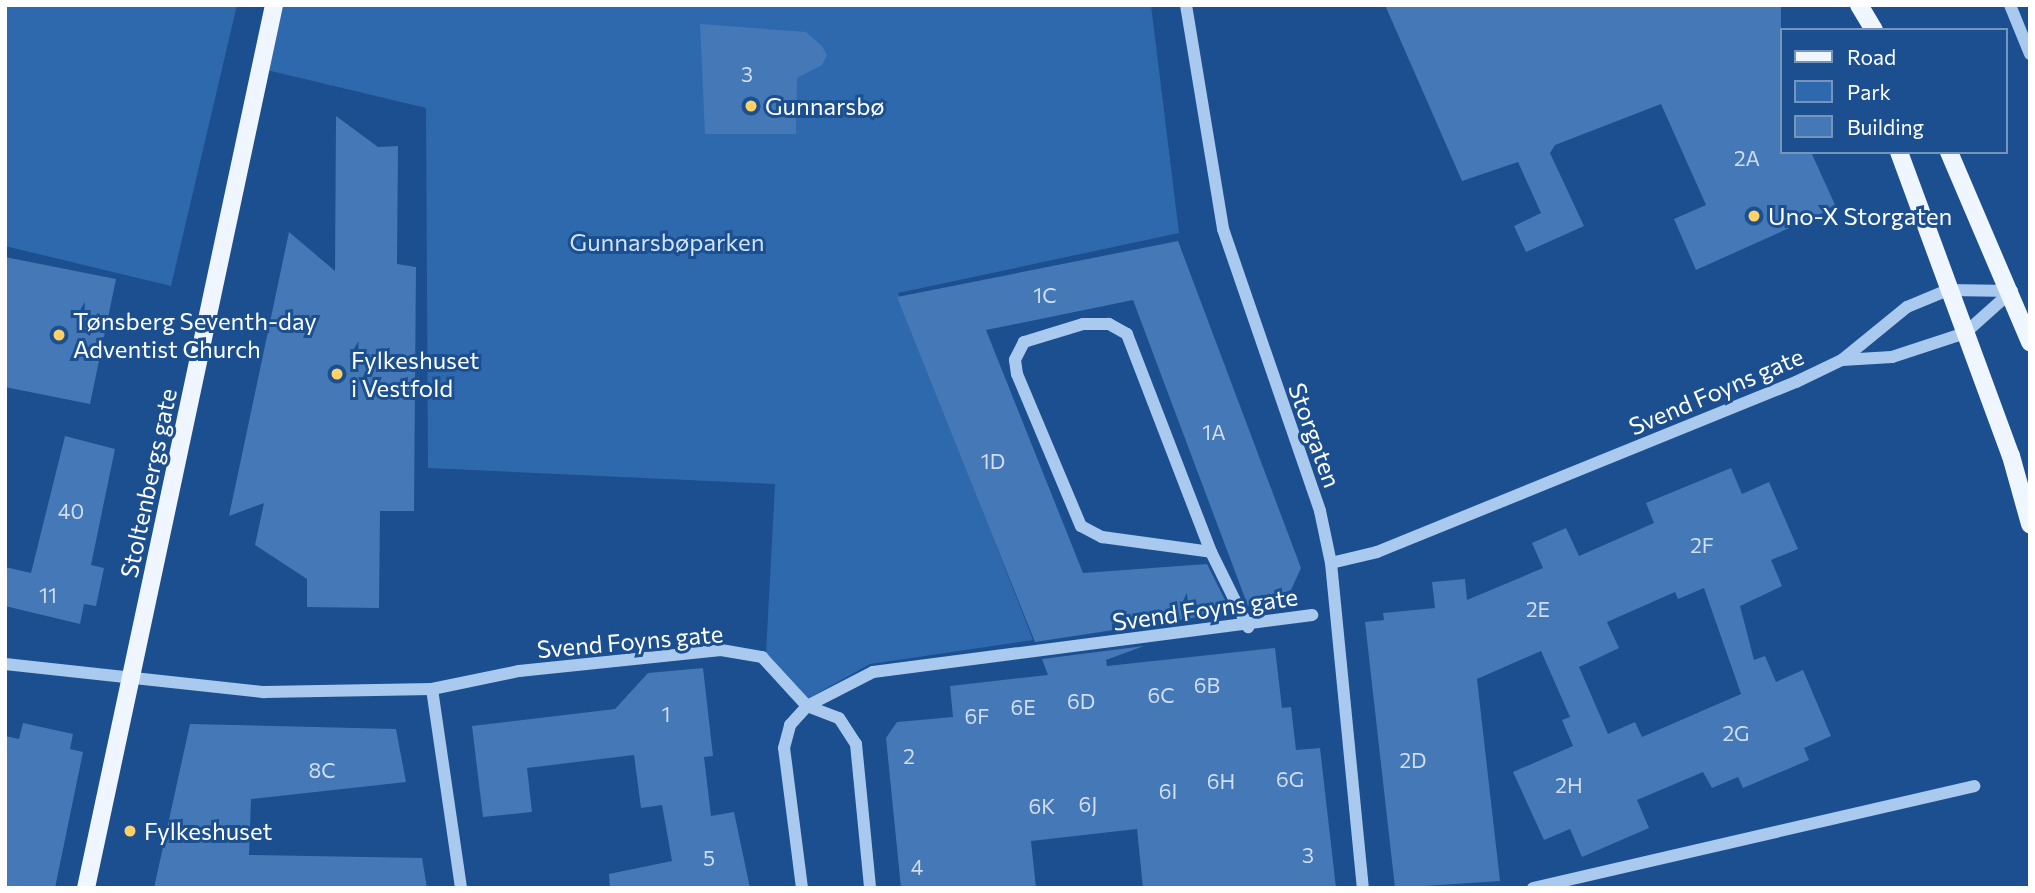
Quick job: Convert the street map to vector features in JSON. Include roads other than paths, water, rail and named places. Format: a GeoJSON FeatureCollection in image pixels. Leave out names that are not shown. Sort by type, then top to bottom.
{"type":"FeatureCollection","features":[{"type":"Feature","properties":{"kind":"main road","name":"Stoltenbergs gate"},"geometry":{"type":"LineString","coordinates":[[86,888],[274,5]]}},
{"type":"Feature","properties":{"kind":"main road"},"geometry":{"type":"LineString","coordinates":[[1858,5],[1864,28]]}},
{"type":"Feature","properties":{"kind":"main road"},"geometry":{"type":"LineString","coordinates":[[1858,5],[1873,28]]}},
{"type":"Feature","properties":{"kind":"main road"},"geometry":{"type":"LineString","coordinates":[[1900,154],[1965,333],[2030,524]]}},
{"type":"Feature","properties":{"kind":"main road"},"geometry":{"type":"LineString","coordinates":[[1950,154],[2012,291],[2030,342]]}},
{"type":"Feature","properties":{"kind":"street","name":"Storgaten"},"geometry":{"type":"LineString","coordinates":[[1186,5],[1223,229],[1320,511],[1331,563],[1363,888]]}},
{"type":"Feature","properties":{"kind":"street"},"geometry":{"type":"LineString","coordinates":[[2010,5],[2030,54]]}},
{"type":"Feature","properties":{"kind":"street","name":"Svend Foyns gate"},"geometry":{"type":"LineString","coordinates":[[1331,563],[1401,543],[1842,360],[1907,307],[1948,290],[2012,291]]}},
{"type":"Feature","properties":{"kind":"street","name":"Svend Foyns gate"},"geometry":{"type":"LineString","coordinates":[[1842,360],[1892,357],[1965,333],[2012,291]]}},
{"type":"Feature","properties":{"kind":"street"},"geometry":{"type":"LineString","coordinates":[[1211,552],[1102,537],[1081,526],[1017,374],[1015,360],[1024,342],[1083,324],[1109,324],[1127,334],[1211,552],[1248,626]]}},
{"type":"Feature","properties":{"kind":"street","name":"Svend Foyns gate"},"geometry":{"type":"LineString","coordinates":[[5,664],[264,692],[432,689],[519,671],[721,650],[762,657],[807,706],[873,672],[1248,626],[1312,615]]}},
{"type":"Feature","properties":{"kind":"street"},"geometry":{"type":"LineString","coordinates":[[432,689],[461,888]]}},
{"type":"Feature","properties":{"kind":"street"},"geometry":{"type":"LineString","coordinates":[[802,888],[784,748],[790,725],[807,706],[839,718],[856,744],[870,888]]}},
{"type":"Feature","properties":{"kind":"street"},"geometry":{"type":"LineString","coordinates":[[1533,888],[1974,786]]}},
{"type":"Feature","properties":{"kind":"place","name":"Gunnarsbø"},"geometry":{"type":"Point","coordinates":[751,106]}},
{"type":"Feature","properties":{"kind":"place","name":"Uno-X Storgaten"},"geometry":{"type":"Point","coordinates":[1754,216]}},
{"type":"Feature","properties":{"kind":"place","name":"Tønsberg Seventh-day Adventist Church"},"geometry":{"type":"Point","coordinates":[59,335]}},
{"type":"Feature","properties":{"kind":"place","name":"Fylkeshuset i Vestfold"},"geometry":{"type":"Point","coordinates":[337,374]}},
{"type":"Feature","properties":{"kind":"place","name":"Fylkeshuset"},"geometry":{"type":"Point","coordinates":[130,831]}},
{"type":"Feature","properties":{"kind":"park label","name":"Gunnarsbøparken"},"geometry":{"type":"Point","coordinates":[667,242]}}]}
